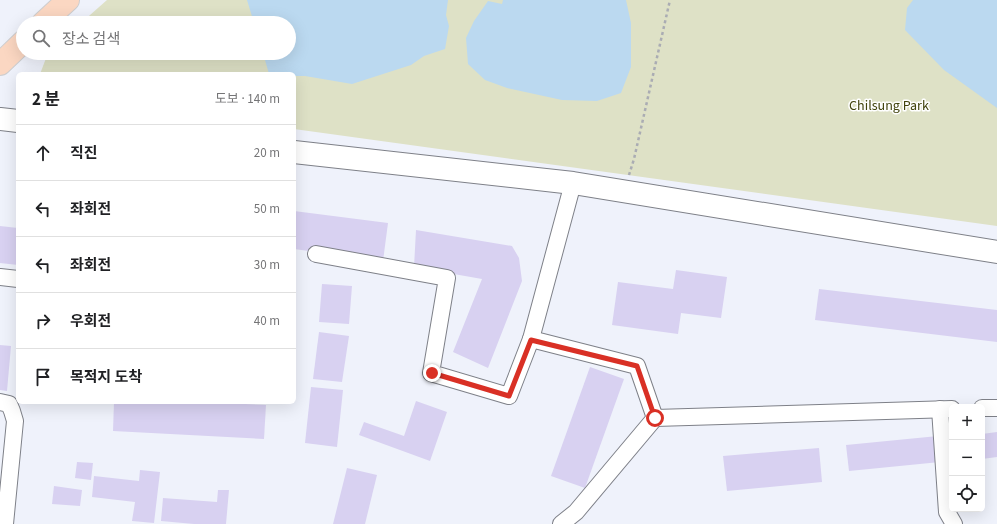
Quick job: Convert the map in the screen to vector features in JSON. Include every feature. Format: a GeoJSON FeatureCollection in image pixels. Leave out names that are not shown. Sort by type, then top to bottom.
{"type":"FeatureCollection","features":[{"type":"Feature","properties":{"kind":"main road"},"geometry":{"type":"LineString","coordinates":[[51,16],[68,0]]}},
{"type":"Feature","properties":{"kind":"main road"},"geometry":{"type":"LineString","coordinates":[[0,64],[16,49]]}},
{"type":"Feature","properties":{"kind":"street"},"geometry":{"type":"LineString","coordinates":[[0,119],[16,121]]}},
{"type":"Feature","properties":{"kind":"street"},"geometry":{"type":"LineString","coordinates":[[296,152],[573,183],[997,252]]}},
{"type":"Feature","properties":{"kind":"street"},"geometry":{"type":"LineString","coordinates":[[316,254],[448,278],[432,373],[509,396],[531,340],[573,183]]}},
{"type":"Feature","properties":{"kind":"street"},"geometry":{"type":"LineString","coordinates":[[0,277],[16,279]]}},
{"type":"Feature","properties":{"kind":"street"},"geometry":{"type":"LineString","coordinates":[[531,340],[637,366],[655,418]]}},
{"type":"Feature","properties":{"kind":"street"},"geometry":{"type":"LineString","coordinates":[[0,402],[9,404],[15,421],[5,524]]}},
{"type":"Feature","properties":{"kind":"street"},"geometry":{"type":"LineString","coordinates":[[985,408],[997,408]]}},
{"type":"Feature","properties":{"kind":"street"},"geometry":{"type":"LineString","coordinates":[[561,524],[576,512],[655,418],[946,409],[947,512],[954,524]]}},
{"type":"Feature","properties":{"kind":"path"},"geometry":{"type":"LineString","coordinates":[[629,175],[636,152],[670,0]]}},
{"type":"Feature","properties":{"kind":"green space","name":"Chilsung Park"},"geometry":{"type":"Polygon","coordinates":[[[107,0],[997,0],[997,226],[296,129],[296,72],[41,72],[45,60],[296,60],[296,16],[89,16],[107,0]]]}},
{"type":"Feature","properties":{"kind":"water"},"geometry":{"type":"Polygon","coordinates":[[[247,0],[448,0],[446,15],[449,26],[445,49],[424,56],[411,65],[352,84],[305,76],[296,76],[296,72],[268,72],[265,60],[296,60],[296,16],[252,16],[247,0]]]}},
{"type":"Feature","properties":{"kind":"water"},"geometry":{"type":"Polygon","coordinates":[[[503,0],[626,0],[631,23],[631,67],[621,93],[597,101],[562,100],[507,88],[485,80],[468,64],[466,38],[474,21],[488,1],[502,4],[503,0]]]}},
{"type":"Feature","properties":{"kind":"water"},"geometry":{"type":"Polygon","coordinates":[[[913,0],[997,0],[997,108],[944,70],[905,30],[907,8],[913,0]]]}},
{"type":"Feature","properties":{"kind":"building"},"geometry":{"type":"Polygon","coordinates":[[[296,211],[388,223],[383,261],[296,249],[296,211]]]}},
{"type":"Feature","properties":{"kind":"building"},"geometry":{"type":"Polygon","coordinates":[[[0,226],[16,228],[16,265],[0,263],[0,226]]]}},
{"type":"Feature","properties":{"kind":"building"},"geometry":{"type":"Polygon","coordinates":[[[416,230],[512,246],[519,258],[522,281],[488,368],[453,352],[482,279],[414,267],[416,230]]]}},
{"type":"Feature","properties":{"kind":"building"},"geometry":{"type":"Polygon","coordinates":[[[676,270],[727,277],[721,318],[681,313],[678,334],[612,325],[618,282],[673,289],[676,270]]]}},
{"type":"Feature","properties":{"kind":"building"},"geometry":{"type":"Polygon","coordinates":[[[322,284],[352,286],[349,324],[319,322],[322,284]]]}},
{"type":"Feature","properties":{"kind":"building"},"geometry":{"type":"Polygon","coordinates":[[[819,289],[997,310],[997,342],[815,320],[819,289]]]}},
{"type":"Feature","properties":{"kind":"building"},"geometry":{"type":"Polygon","coordinates":[[[319,332],[349,336],[342,382],[313,379],[319,332]]]}},
{"type":"Feature","properties":{"kind":"building"},"geometry":{"type":"Polygon","coordinates":[[[0,345],[11,346],[7,391],[0,390],[0,345]]]}},
{"type":"Feature","properties":{"kind":"building"},"geometry":{"type":"Polygon","coordinates":[[[590,367],[624,379],[585,488],[551,476],[590,367]]]}},
{"type":"Feature","properties":{"kind":"building"},"geometry":{"type":"Polygon","coordinates":[[[311,387],[343,390],[337,447],[305,443],[311,387]]]}},
{"type":"Feature","properties":{"kind":"building"},"geometry":{"type":"Polygon","coordinates":[[[416,401],[447,412],[430,461],[359,435],[364,422],[404,436],[416,401]]]}},
{"type":"Feature","properties":{"kind":"building"},"geometry":{"type":"Polygon","coordinates":[[[114,404],[266,405],[264,439],[113,431],[114,404]]]}},
{"type":"Feature","properties":{"kind":"building"},"geometry":{"type":"Polygon","coordinates":[[[997,432],[997,457],[985,459],[985,434],[997,432]]]}},
{"type":"Feature","properties":{"kind":"building"},"geometry":{"type":"Polygon","coordinates":[[[938,436],[940,462],[849,471],[846,445],[938,436]]]}},
{"type":"Feature","properties":{"kind":"building"},"geometry":{"type":"Polygon","coordinates":[[[819,448],[822,482],[727,491],[723,456],[819,448]]]}},
{"type":"Feature","properties":{"kind":"building"},"geometry":{"type":"Polygon","coordinates":[[[77,462],[93,463],[91,480],[75,478],[77,462]]]}},
{"type":"Feature","properties":{"kind":"building"},"geometry":{"type":"Polygon","coordinates":[[[347,468],[377,475],[365,524],[333,524],[347,468]]]}},
{"type":"Feature","properties":{"kind":"building"},"geometry":{"type":"Polygon","coordinates":[[[140,470],[160,472],[154,523],[132,521],[135,502],[92,497],[94,476],[139,481],[140,470]]]}},
{"type":"Feature","properties":{"kind":"building"},"geometry":{"type":"Polygon","coordinates":[[[54,486],[82,490],[80,506],[52,504],[54,486]]]}},
{"type":"Feature","properties":{"kind":"building"},"geometry":{"type":"Polygon","coordinates":[[[218,490],[229,490],[226,524],[194,524],[161,521],[163,498],[217,502],[218,490]]]}},
{"type":"Feature","properties":{"kind":"route"},"geometry":{"type":"LineString","coordinates":[[432,373],[509,396],[531,340],[637,366],[655,418]]}}]}
